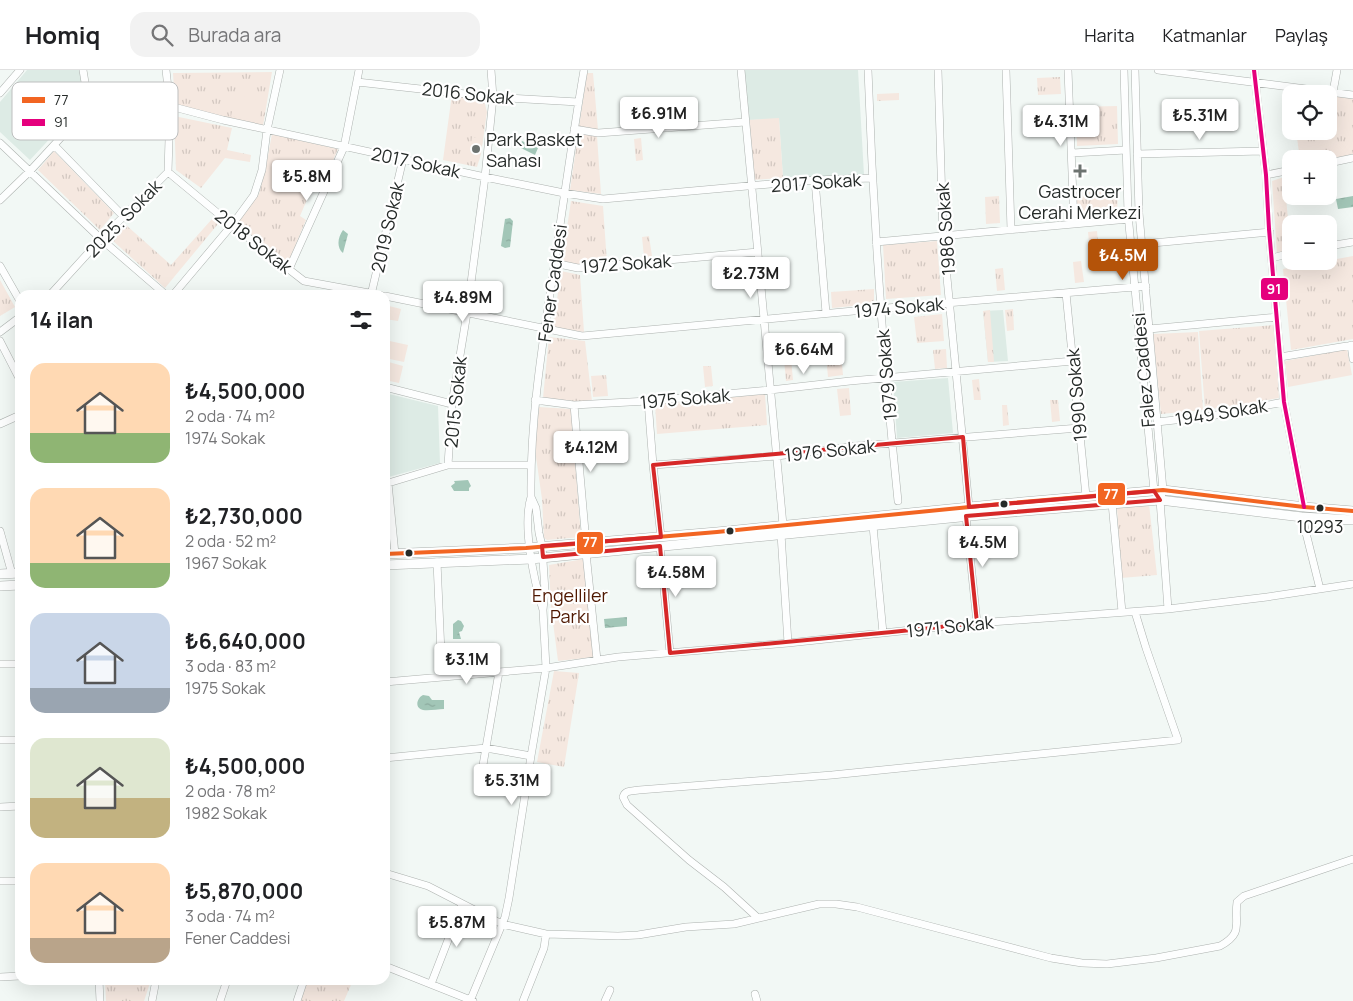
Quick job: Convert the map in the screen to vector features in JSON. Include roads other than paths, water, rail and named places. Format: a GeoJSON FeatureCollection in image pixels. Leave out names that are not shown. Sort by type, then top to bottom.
{"type":"FeatureCollection","features":[{"type":"Feature","properties":{"kind":"main road"},"geometry":{"type":"LineString","coordinates":[[390,554],[586,543],[661,541],[782,530],[969,507],[1159,490],[1353,520]]}},
{"type":"Feature","properties":{"kind":"main road"},"geometry":{"type":"LineString","coordinates":[[782,530],[873,526],[966,516],[1160,500],[1303,512],[1353,511]]}},
{"type":"Feature","properties":{"kind":"main road"},"geometry":{"type":"LineString","coordinates":[[390,565],[531,559],[586,553],[661,541]]}},
{"type":"Feature","properties":{"kind":"main road"},"geometry":{"type":"LineString","coordinates":[[0,574],[15,574]]}},
{"type":"Feature","properties":{"kind":"main road"},"geometry":{"type":"LineString","coordinates":[[0,586],[15,585]]}},
{"type":"Feature","properties":{"kind":"street"},"geometry":{"type":"LineString","coordinates":[[0,93],[20,70]]}},
{"type":"Feature","properties":{"kind":"street"},"geometry":{"type":"LineString","coordinates":[[177,290],[232,225],[254,194],[262,170],[267,130],[280,70]]}},
{"type":"Feature","properties":{"kind":"street"},"geometry":{"type":"LineString","coordinates":[[289,269],[344,147],[359,70]]}},
{"type":"Feature","properties":{"kind":"street","name":"2015 Sokak"},"geometry":{"type":"LineString","coordinates":[[448,465],[452,404],[485,177],[493,96],[491,70]]}},
{"type":"Feature","properties":{"kind":"street","name":"Fener Caddesi"},"geometry":{"type":"LineString","coordinates":[[471,1001],[502,924],[509,898],[546,668],[542,610],[528,537],[531,497],[530,465],[535,400],[564,193],[584,70]]}},
{"type":"Feature","properties":{"kind":"street"},"geometry":{"type":"LineString","coordinates":[[741,70],[776,456],[788,642]]}},
{"type":"Feature","properties":{"kind":"street","name":"1979 Sokak"},"geometry":{"type":"LineString","coordinates":[[868,70],[880,308],[898,501]]}},
{"type":"Feature","properties":{"kind":"street","name":"1986 Sokak"},"geometry":{"type":"LineString","coordinates":[[938,70],[943,236],[969,507]]}},
{"type":"Feature","properties":{"kind":"street"},"geometry":{"type":"LineString","coordinates":[[1006,70],[1011,230]]}},
{"type":"Feature","properties":{"kind":"street"},"geometry":{"type":"LineString","coordinates":[[1068,70],[1074,224]]}},
{"type":"Feature","properties":{"kind":"street","name":"Falez Caddesi"},"geometry":{"type":"LineString","coordinates":[[1124,70],[1128,219],[1159,490]]}},
{"type":"Feature","properties":{"kind":"street","name":"Falez Caddesi"},"geometry":{"type":"LineString","coordinates":[[1135,70],[1139,213],[1157,422],[1159,490]]}},
{"type":"Feature","properties":{"kind":"street"},"geometry":{"type":"LineString","coordinates":[[1158,70],[1282,85]]}},
{"type":"Feature","properties":{"kind":"street"},"geometry":{"type":"LineString","coordinates":[[1254,70],[1266,175],[1284,402],[1303,512],[1320,589]]}},
{"type":"Feature","properties":{"kind":"street"},"geometry":{"type":"LineString","coordinates":[[1334,85],[1337,70]]}},
{"type":"Feature","properties":{"kind":"street","name":"2016 Sokak"},"geometry":{"type":"LineString","coordinates":[[357,82],[493,96],[578,102]]}},
{"type":"Feature","properties":{"kind":"street"},"geometry":{"type":"LineString","coordinates":[[1337,93],[1353,95]]}},
{"type":"Feature","properties":{"kind":"street","name":"2017 Sokak"},"geometry":{"type":"LineString","coordinates":[[178,108],[267,130],[485,177],[564,193],[603,198],[815,180],[872,178]]}},
{"type":"Feature","properties":{"kind":"street"},"geometry":{"type":"LineString","coordinates":[[574,129],[598,133],[746,122]]}},
{"type":"Feature","properties":{"kind":"street"},"geometry":{"type":"LineString","coordinates":[[0,200],[59,140]]}},
{"type":"Feature","properties":{"kind":"street","name":"2025. Sokak"},"geometry":{"type":"LineString","coordinates":[[55,290],[101,239],[168,172],[169,140]]}},
{"type":"Feature","properties":{"kind":"street"},"geometry":{"type":"LineString","coordinates":[[0,142],[101,239],[160,290]]}},
{"type":"Feature","properties":{"kind":"street"},"geometry":{"type":"LineString","coordinates":[[54,145],[124,216]]}},
{"type":"Feature","properties":{"kind":"street"},"geometry":{"type":"LineString","coordinates":[[1072,153],[1126,150]]}},
{"type":"Feature","properties":{"kind":"street"},"geometry":{"type":"LineString","coordinates":[[1137,154],[1263,151]]}},
{"type":"Feature","properties":{"kind":"street"},"geometry":{"type":"LineString","coordinates":[[1337,161],[1353,158]]}},
{"type":"Feature","properties":{"kind":"street","name":"2019 Sokak"},"geometry":{"type":"LineString","coordinates":[[372,290],[403,159]]}},
{"type":"Feature","properties":{"kind":"street","name":"2018 Sokak"},"geometry":{"type":"LineString","coordinates":[[168,172],[304,281],[350,290]]}},
{"type":"Feature","properties":{"kind":"street"},"geometry":{"type":"LineString","coordinates":[[1266,175],[1282,172]]}},
{"type":"Feature","properties":{"kind":"street"},"geometry":{"type":"LineString","coordinates":[[815,180],[826,313]]}},
{"type":"Feature","properties":{"kind":"street"},"geometry":{"type":"LineString","coordinates":[[876,242],[1128,219]]}},
{"type":"Feature","properties":{"kind":"street"},"geometry":{"type":"LineString","coordinates":[[1142,244],[1270,232]]}},
{"type":"Feature","properties":{"kind":"street"},"geometry":{"type":"LineString","coordinates":[[1337,245],[1353,242]]}},
{"type":"Feature","properties":{"kind":"street","name":"1972 Sokak"},"geometry":{"type":"LineString","coordinates":[[554,264],[578,268],[758,252]]}},
{"type":"Feature","properties":{"kind":"street"},"geometry":{"type":"LineString","coordinates":[[1272,258],[1282,255]]}},
{"type":"Feature","properties":{"kind":"street"},"geometry":{"type":"LineString","coordinates":[[0,266],[15,292]]}},
{"type":"Feature","properties":{"kind":"street","name":"1974 Sokak"},"geometry":{"type":"LineString","coordinates":[[545,328],[582,336],[880,308],[1146,286]]}},
{"type":"Feature","properties":{"kind":"street","name":"1990 Sokak"},"geometry":{"type":"LineString","coordinates":[[1066,293],[1086,496]]}},
{"type":"Feature","properties":{"kind":"street"},"geometry":{"type":"LineString","coordinates":[[390,297],[545,328]]}},
{"type":"Feature","properties":{"kind":"street"},"geometry":{"type":"LineString","coordinates":[[1149,329],[1277,317]]}},
{"type":"Feature","properties":{"kind":"street"},"geometry":{"type":"LineString","coordinates":[[0,332],[15,321]]}},
{"type":"Feature","properties":{"kind":"street"},"geometry":{"type":"LineString","coordinates":[[0,341],[15,370]]}},
{"type":"Feature","properties":{"kind":"street"},"geometry":{"type":"LineString","coordinates":[[1280,357],[1352,345],[1353,359]]}},
{"type":"Feature","properties":{"kind":"street","name":"1975 Sokak"},"geometry":{"type":"LineString","coordinates":[[535,400],[574,405],[648,401],[1072,361]]}},
{"type":"Feature","properties":{"kind":"street"},"geometry":{"type":"LineString","coordinates":[[390,388],[452,404]]}},
{"type":"Feature","properties":{"kind":"street"},"geometry":{"type":"LineString","coordinates":[[648,401],[670,653]]}},
{"type":"Feature","properties":{"kind":"street","name":"1949 Sokak"},"geometry":{"type":"LineString","coordinates":[[1157,422],[1211,416],[1284,402]]}},
{"type":"Feature","properties":{"kind":"street"},"geometry":{"type":"LineString","coordinates":[[574,405],[586,543]]}},
{"type":"Feature","properties":{"kind":"street"},"geometry":{"type":"LineString","coordinates":[[0,424],[15,417]]}},
{"type":"Feature","properties":{"kind":"street","name":"1976 Sokak"},"geometry":{"type":"LineString","coordinates":[[654,465],[776,456],[856,446],[1078,428]]}},
{"type":"Feature","properties":{"kind":"street"},"geometry":{"type":"LineString","coordinates":[[390,482],[448,465],[530,465]]}},
{"type":"Feature","properties":{"kind":"street"},"geometry":{"type":"LineString","coordinates":[[1159,490],[1168,609]]}},
{"type":"Feature","properties":{"kind":"street","name":"Fener Caddesi"},"geometry":{"type":"LineString","coordinates":[[531,497],[536,508],[542,546],[545,591],[542,610]]}},
{"type":"Feature","properties":{"kind":"street"},"geometry":{"type":"LineString","coordinates":[[1112,503],[1122,612]]}},
{"type":"Feature","properties":{"kind":"street"},"geometry":{"type":"LineString","coordinates":[[390,510],[395,554]]}},
{"type":"Feature","properties":{"kind":"street"},"geometry":{"type":"LineString","coordinates":[[966,516],[977,623]]}},
{"type":"Feature","properties":{"kind":"street"},"geometry":{"type":"LineString","coordinates":[[873,526],[884,633]]}},
{"type":"Feature","properties":{"kind":"street"},"geometry":{"type":"LineString","coordinates":[[0,531],[15,571]]}},
{"type":"Feature","properties":{"kind":"street"},"geometry":{"type":"LineString","coordinates":[[586,553],[597,660]]}},
{"type":"Feature","properties":{"kind":"street"},"geometry":{"type":"LineString","coordinates":[[437,562],[442,676]]}},
{"type":"Feature","properties":{"kind":"street","name":"1971 Sokak"},"geometry":{"type":"LineString","coordinates":[[390,681],[546,668],[597,660],[977,623],[1168,609],[1353,584]]}},
{"type":"Feature","properties":{"kind":"street"},"geometry":{"type":"LineString","coordinates":[[758,918],[724,887],[688,860],[627,805],[623,797],[624,794],[627,791],[832,775],[1178,740],[1135,612]]}},
{"type":"Feature","properties":{"kind":"street"},"geometry":{"type":"LineString","coordinates":[[0,664],[15,664]]}},
{"type":"Feature","properties":{"kind":"street"},"geometry":{"type":"LineString","coordinates":[[483,765],[499,672]]}},
{"type":"Feature","properties":{"kind":"street"},"geometry":{"type":"LineString","coordinates":[[0,740],[15,740]]}},
{"type":"Feature","properties":{"kind":"street"},"geometry":{"type":"LineString","coordinates":[[390,758],[486,748],[531,756]]}},
{"type":"Feature","properties":{"kind":"street"},"geometry":{"type":"LineString","coordinates":[[0,807],[15,806]]}},
{"type":"Feature","properties":{"kind":"street"},"geometry":{"type":"LineString","coordinates":[[390,875],[428,886],[502,924],[546,934],[638,935],[686,927],[734,924],[819,904],[836,904],[857,907],[1051,958],[1082,964],[1107,964],[1156,958],[1220,946],[1229,942],[1236,931],[1237,902],[1244,896],[1353,859]]}},
{"type":"Feature","properties":{"kind":"street"},"geometry":{"type":"LineString","coordinates":[[0,881],[15,881]]}},
{"type":"Feature","properties":{"kind":"street"},"geometry":{"type":"LineString","coordinates":[[431,984],[462,904]]}},
{"type":"Feature","properties":{"kind":"street"},"geometry":{"type":"LineString","coordinates":[[523,1001],[544,948],[546,934]]}},
{"type":"Feature","properties":{"kind":"street"},"geometry":{"type":"LineString","coordinates":[[390,968],[471,1001]]}},
{"type":"Feature","properties":{"kind":"street"},"geometry":{"type":"LineString","coordinates":[[0,977],[15,976]]}},
{"type":"Feature","properties":{"kind":"street"},"geometry":{"type":"LineString","coordinates":[[99,985],[100,1001]]}},
{"type":"Feature","properties":{"kind":"street"},"geometry":{"type":"LineString","coordinates":[[152,1001],[155,985]]}},
{"type":"Feature","properties":{"kind":"street"},"geometry":{"type":"LineString","coordinates":[[220,1001],[225,985]]}},
{"type":"Feature","properties":{"kind":"street"},"geometry":{"type":"LineString","coordinates":[[297,1001],[302,985]]}},
{"type":"Feature","properties":{"kind":"street"},"geometry":{"type":"LineString","coordinates":[[606,1001],[610,990]]}},
{"type":"Feature","properties":{"kind":"water"},"geometry":{"type":"Polygon","coordinates":[[[522,141],[538,148],[535,155],[519,147],[522,141]]]}},
{"type":"Feature","properties":{"kind":"water"},"geometry":{"type":"Polygon","coordinates":[[[1353,196],[1353,207],[1338,209],[1337,199],[1353,196]]]}},
{"type":"Feature","properties":{"kind":"water"},"geometry":{"type":"Polygon","coordinates":[[[510,218],[513,221],[510,247],[505,248],[501,246],[505,219],[510,218]]]}},
{"type":"Feature","properties":{"kind":"water"},"geometry":{"type":"Polygon","coordinates":[[[343,230],[348,234],[343,253],[339,248],[338,242],[343,230]]]}},
{"type":"Feature","properties":{"kind":"water"},"geometry":{"type":"Polygon","coordinates":[[[468,480],[471,486],[469,491],[454,491],[451,486],[455,483],[454,481],[468,480]]]}},
{"type":"Feature","properties":{"kind":"water"},"geometry":{"type":"Polygon","coordinates":[[[627,617],[627,626],[605,628],[604,619],[627,617]]]}},
{"type":"Feature","properties":{"kind":"water"},"geometry":{"type":"Polygon","coordinates":[[[458,620],[464,626],[462,631],[459,632],[461,639],[453,639],[453,624],[458,620]]]}},
{"type":"Feature","properties":{"kind":"water"},"geometry":{"type":"Polygon","coordinates":[[[423,695],[429,696],[432,700],[444,700],[444,709],[420,709],[417,703],[423,695]]]}},
{"type":"Feature","properties":{"kind":"place","name":"Park Basket Sahası"},"geometry":{"type":"Point","coordinates":[476,149]}},
{"type":"Feature","properties":{"kind":"place","name":"Gastrocer Cerahi Merkezi"},"geometry":{"type":"Point","coordinates":[1080,171]}},
{"type":"Feature","properties":{"kind":"place","name":"10293"},"geometry":{"type":"Point","coordinates":[1320,508]}},
{"type":"Feature","properties":{"kind":"park label","name":"Engelliler Parkı"},"geometry":{"type":"Point","coordinates":[570,605]}}]}
